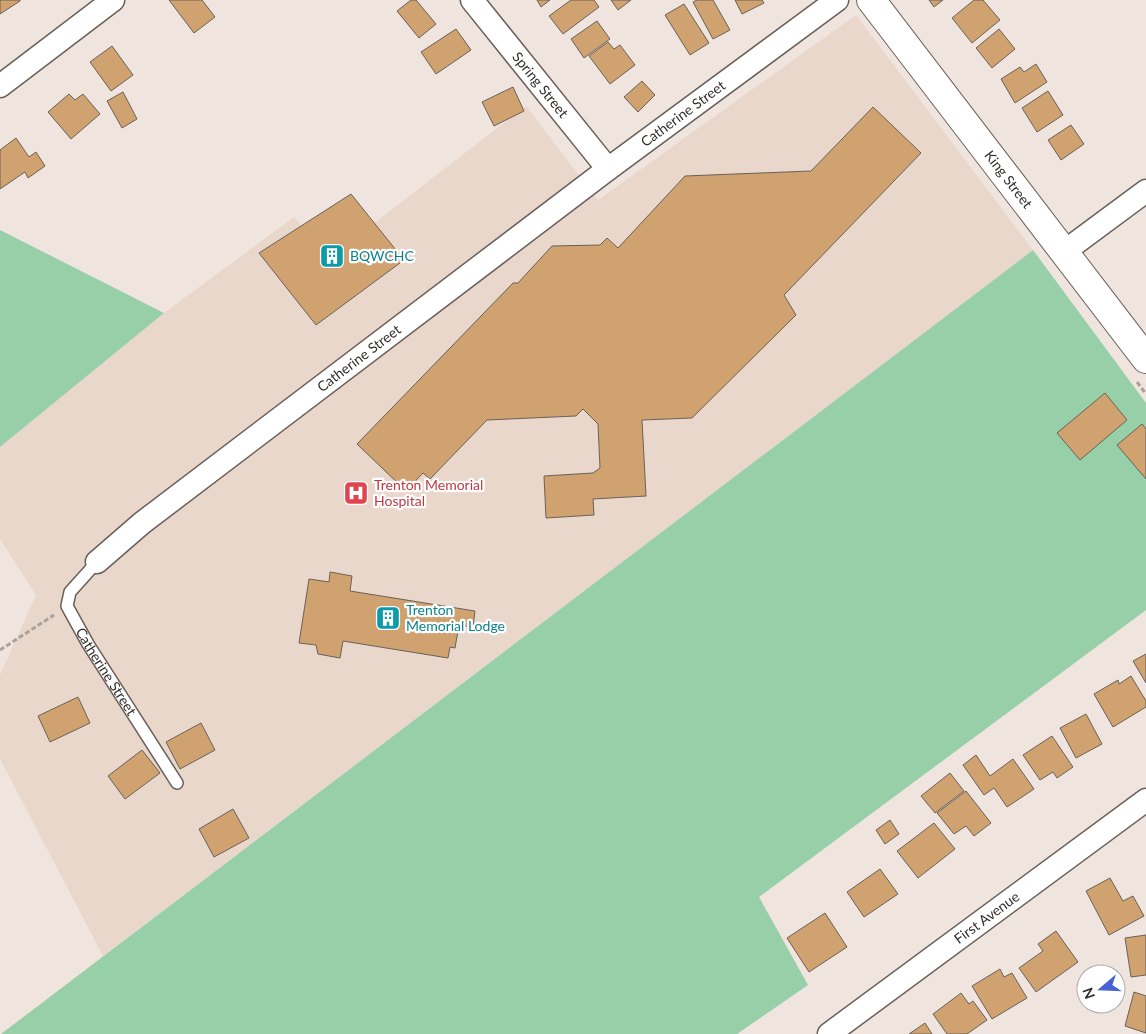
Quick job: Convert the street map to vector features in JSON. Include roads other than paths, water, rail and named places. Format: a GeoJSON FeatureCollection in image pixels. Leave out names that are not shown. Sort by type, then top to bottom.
{"type":"FeatureCollection","features":[{"type":"Feature","properties":{"kind":"street"},"geometry":{"type":"LineString","coordinates":[[0,86],[113,0]]}},
{"type":"Feature","properties":{"kind":"street","name":"Spring Street"},"geometry":{"type":"LineString","coordinates":[[472,0],[608,170]]}},
{"type":"Feature","properties":{"kind":"street","name":"Catherine Street"},"geometry":{"type":"LineString","coordinates":[[97,562],[142,523],[608,170],[837,0]]}},
{"type":"Feature","properties":{"kind":"street","name":"King Street"},"geometry":{"type":"LineString","coordinates":[[871,0],[1146,359]]}},
{"type":"Feature","properties":{"kind":"street"},"geometry":{"type":"LineString","coordinates":[[1065,251],[1146,191]]}},
{"type":"Feature","properties":{"kind":"street","name":"First Avenue"},"geometry":{"type":"LineString","coordinates":[[829,1034],[1144,807]]}},
{"type":"Feature","properties":{"kind":"lane","name":"Catherine Street"},"geometry":{"type":"LineString","coordinates":[[97,562],[70,592],[66,606],[88,644],[177,783]]}},
{"type":"Feature","properties":{"kind":"place","name":"BQWCHC"},"geometry":{"type":"Point","coordinates":[332,256]}},
{"type":"Feature","properties":{"kind":"place","name":"Trenton Memorial Hospital"},"geometry":{"type":"Point","coordinates":[356,493]}},
{"type":"Feature","properties":{"kind":"place","name":"Trenton Memorial Lodge"},"geometry":{"type":"Point","coordinates":[388,618]}}]}
